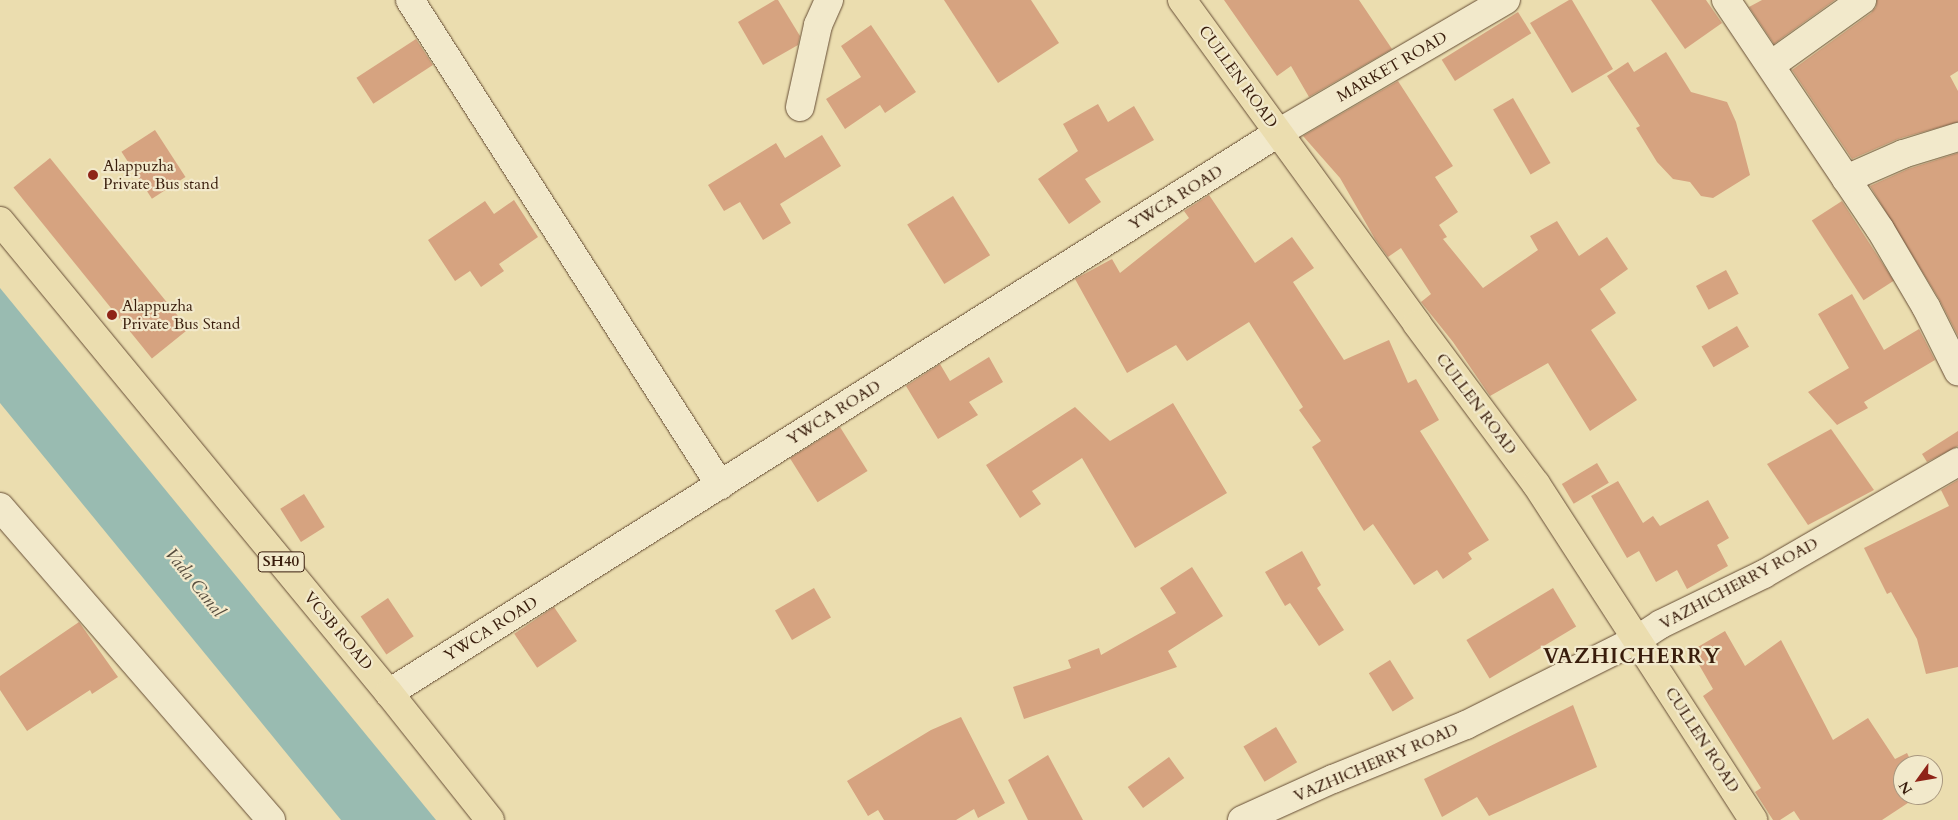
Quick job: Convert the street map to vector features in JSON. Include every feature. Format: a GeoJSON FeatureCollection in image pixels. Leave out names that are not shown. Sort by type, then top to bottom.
{"type":"FeatureCollection","features":[{"type":"Feature","properties":{"kind":"main road","name":"CULLEN ROAD"},"geometry":{"type":"LineString","coordinates":[[1182,0],[1278,134],[1536,484],[1638,639],[1753,820]]}},
{"type":"Feature","properties":{"kind":"main road","name":"VCSB ROAD"},"geometry":{"type":"LineString","coordinates":[[0,221],[389,693],[490,820]]}},
{"type":"Feature","properties":{"kind":"street"},"geometry":{"type":"LineString","coordinates":[[410,0],[720,485]]}},
{"type":"Feature","properties":{"kind":"street"},"geometry":{"type":"LineString","coordinates":[[800,107],[818,25],[829,0]]}},
{"type":"Feature","properties":{"kind":"street","name":"MARKET ROAD"},"geometry":{"type":"LineString","coordinates":[[1278,134],[1506,0]]}},
{"type":"Feature","properties":{"kind":"street"},"geometry":{"type":"LineString","coordinates":[[1726,0],[1880,228],[1926,307],[1958,372]]}},
{"type":"Feature","properties":{"kind":"street"},"geometry":{"type":"LineString","coordinates":[[1770,65],[1862,0]]}},
{"type":"Feature","properties":{"kind":"street","name":"YWCA ROAD"},"geometry":{"type":"LineString","coordinates":[[389,693],[1278,134]]}},
{"type":"Feature","properties":{"kind":"street"},"geometry":{"type":"LineString","coordinates":[[1846,179],[1903,154],[1958,136]]}},
{"type":"Feature","properties":{"kind":"street","name":"VAZHICHERRY ROAD"},"geometry":{"type":"LineString","coordinates":[[1242,820],[1333,778],[1466,725],[1638,639],[1661,624],[1764,574],[1958,462]]}},
{"type":"Feature","properties":{"kind":"street"},"geometry":{"type":"LineString","coordinates":[[0,507],[271,820]]}},
{"type":"Feature","properties":{"kind":"water","name":"Vada Canal"},"geometry":{"type":"Polygon","coordinates":[[[0,288],[436,820],[341,820],[0,403],[0,288]]]}},
{"type":"Feature","properties":{"kind":"building"},"geometry":{"type":"Polygon","coordinates":[[[778,0],[800,36],[798,45],[763,65],[738,22],[778,0]]]}},
{"type":"Feature","properties":{"kind":"building"},"geometry":{"type":"Polygon","coordinates":[[[944,0],[1031,0],[1059,43],[998,83],[944,0]]]}},
{"type":"Feature","properties":{"kind":"building"},"geometry":{"type":"Polygon","coordinates":[[[1224,0],[1359,0],[1392,49],[1309,97],[1291,66],[1277,76],[1224,0]]]}},
{"type":"Feature","properties":{"kind":"building"},"geometry":{"type":"Polygon","coordinates":[[[1572,0],[1613,69],[1572,93],[1530,23],[1572,0]]]}},
{"type":"Feature","properties":{"kind":"building"},"geometry":{"type":"Polygon","coordinates":[[[1651,0],[1706,0],[1722,23],[1685,49],[1651,0]]]}},
{"type":"Feature","properties":{"kind":"building"},"geometry":{"type":"Polygon","coordinates":[[[1762,0],[1835,0],[1774,44],[1749,7],[1762,0]]]}},
{"type":"Feature","properties":{"kind":"building"},"geometry":{"type":"Polygon","coordinates":[[[1877,0],[1958,0],[1958,71],[1950,76],[1958,91],[1958,122],[1898,139],[1852,159],[1792,70],[1871,13],[1876,7],[1877,0]]]}},
{"type":"Feature","properties":{"kind":"building"},"geometry":{"type":"Polygon","coordinates":[[[1518,12],[1531,33],[1455,81],[1442,60],[1518,12]]]}},
{"type":"Feature","properties":{"kind":"building"},"geometry":{"type":"Polygon","coordinates":[[[871,25],[916,92],[885,113],[880,105],[845,129],[826,99],[861,77],[841,46],[871,25]]]}},
{"type":"Feature","properties":{"kind":"building"},"geometry":{"type":"Polygon","coordinates":[[[416,39],[433,65],[373,104],[356,78],[416,39]]]}},
{"type":"Feature","properties":{"kind":"building"},"geometry":{"type":"Polygon","coordinates":[[[1666,52],[1691,92],[1727,102],[1736,122],[1750,175],[1713,198],[1701,196],[1690,182],[1673,179],[1657,162],[1636,128],[1640,126],[1607,76],[1628,62],[1634,72],[1666,52]]]}},
{"type":"Feature","properties":{"kind":"building"},"geometry":{"type":"Polygon","coordinates":[[[1398,81],[1453,166],[1435,177],[1458,212],[1439,225],[1447,237],[1443,239],[1483,288],[1538,250],[1530,236],[1557,221],[1579,256],[1607,237],[1628,269],[1600,289],[1616,313],[1591,330],[1637,400],[1590,431],[1548,363],[1490,396],[1453,342],[1421,302],[1431,294],[1401,248],[1388,257],[1375,239],[1340,178],[1303,136],[1398,81]]]}},
{"type":"Feature","properties":{"kind":"building"},"geometry":{"type":"Polygon","coordinates":[[[1513,98],[1550,163],[1531,174],[1493,110],[1513,98]]]}},
{"type":"Feature","properties":{"kind":"building"},"geometry":{"type":"Polygon","coordinates":[[[1098,104],[1108,122],[1134,106],[1154,140],[1085,179],[1101,202],[1069,224],[1038,179],[1078,151],[1063,124],[1098,104]]]}},
{"type":"Feature","properties":{"kind":"building"},"geometry":{"type":"Polygon","coordinates":[[[155,130],[185,177],[152,199],[121,152],[155,130]]]}},
{"type":"Feature","properties":{"kind":"building"},"geometry":{"type":"Polygon","coordinates":[[[822,135],[841,166],[780,204],[791,223],[763,240],[740,202],[724,211],[708,185],[776,143],[785,158],[822,135]]]}},
{"type":"Feature","properties":{"kind":"building"},"geometry":{"type":"Polygon","coordinates":[[[1958,153],[1958,336],[1939,299],[1870,186],[1908,169],[1958,153]]]}},
{"type":"Feature","properties":{"kind":"building"},"geometry":{"type":"Polygon","coordinates":[[[50,158],[188,329],[152,359],[13,188],[50,158]]]}},
{"type":"Feature","properties":{"kind":"building"},"geometry":{"type":"Polygon","coordinates":[[[1209,195],[1255,263],[1292,237],[1314,268],[1293,282],[1344,360],[1389,340],[1408,383],[1416,379],[1439,420],[1420,431],[1489,540],[1468,553],[1472,559],[1443,579],[1437,570],[1414,585],[1373,524],[1364,531],[1312,447],[1321,441],[1299,410],[1303,407],[1249,322],[1187,361],[1176,345],[1127,373],[1075,279],[1112,259],[1120,273],[1189,218],[1184,211],[1209,195]]]}},
{"type":"Feature","properties":{"kind":"building"},"geometry":{"type":"Polygon","coordinates":[[[953,196],[990,255],[944,284],[907,225],[953,196]]]}},
{"type":"Feature","properties":{"kind":"building"},"geometry":{"type":"Polygon","coordinates":[[[514,200],[538,237],[499,264],[504,271],[481,287],[470,271],[455,281],[428,240],[485,201],[494,214],[514,200]]]}},
{"type":"Feature","properties":{"kind":"building"},"geometry":{"type":"Polygon","coordinates":[[[1842,201],[1894,281],[1864,300],[1812,221],[1842,201]]]}},
{"type":"Feature","properties":{"kind":"building"},"geometry":{"type":"Polygon","coordinates":[[[1726,270],[1739,294],[1709,310],[1696,286],[1726,270]]]}},
{"type":"Feature","properties":{"kind":"building"},"geometry":{"type":"Polygon","coordinates":[[[1852,294],[1884,350],[1919,329],[1935,360],[1864,402],[1868,408],[1837,425],[1808,392],[1849,368],[1818,314],[1852,294]]]}},
{"type":"Feature","properties":{"kind":"building"},"geometry":{"type":"Polygon","coordinates":[[[1737,326],[1749,347],[1713,367],[1701,346],[1737,326]]]}},
{"type":"Feature","properties":{"kind":"building"},"geometry":{"type":"Polygon","coordinates":[[[989,357],[1003,382],[969,402],[978,415],[938,439],[906,386],[940,364],[950,381],[989,357]]]}},
{"type":"Feature","properties":{"kind":"building"},"geometry":{"type":"Polygon","coordinates":[[[1173,403],[1227,493],[1135,548],[1082,458],[1032,491],[1041,504],[1020,518],[986,465],[1075,407],[1110,441],[1173,403]]]}},
{"type":"Feature","properties":{"kind":"building"},"geometry":{"type":"Polygon","coordinates":[[[840,427],[868,471],[818,502],[790,458],[840,427]]]}},
{"type":"Feature","properties":{"kind":"building"},"geometry":{"type":"Polygon","coordinates":[[[1831,429],[1874,490],[1808,525],[1767,464],[1831,429]]]}},
{"type":"Feature","properties":{"kind":"building"},"geometry":{"type":"Polygon","coordinates":[[[1958,431],[1958,446],[1927,462],[1922,454],[1958,431]]]}},
{"type":"Feature","properties":{"kind":"building"},"geometry":{"type":"Polygon","coordinates":[[[1597,463],[1609,483],[1574,504],[1562,484],[1597,463]]]}},
{"type":"Feature","properties":{"kind":"building"},"geometry":{"type":"Polygon","coordinates":[[[1958,480],[1958,667],[1926,674],[1917,639],[1891,592],[1887,594],[1864,548],[1949,506],[1941,490],[1958,480]]]}},
{"type":"Feature","properties":{"kind":"building"},"geometry":{"type":"Polygon","coordinates":[[[1618,481],[1643,523],[1653,516],[1660,526],[1708,500],[1729,538],[1717,545],[1728,566],[1687,589],[1677,570],[1656,582],[1639,551],[1627,558],[1591,496],[1618,481]]]}},
{"type":"Feature","properties":{"kind":"building"},"geometry":{"type":"Polygon","coordinates":[[[304,494],[325,527],[301,542],[280,509],[304,494]]]}},
{"type":"Feature","properties":{"kind":"building"},"geometry":{"type":"Polygon","coordinates":[[[1302,551],[1321,585],[1317,588],[1344,630],[1319,646],[1290,603],[1285,606],[1265,572],[1302,551]]]}},
{"type":"Feature","properties":{"kind":"building"},"geometry":{"type":"Polygon","coordinates":[[[1192,567],[1223,616],[1168,651],[1177,667],[1024,719],[1013,687],[1071,668],[1068,660],[1099,648],[1101,655],[1176,613],[1160,588],[1192,567]]]}},
{"type":"Feature","properties":{"kind":"building"},"geometry":{"type":"Polygon","coordinates":[[[814,588],[831,617],[792,640],[775,610],[814,588]]]}},
{"type":"Feature","properties":{"kind":"building"},"geometry":{"type":"Polygon","coordinates":[[[1553,588],[1576,627],[1490,679],[1466,640],[1553,588]]]}},
{"type":"Feature","properties":{"kind":"building"},"geometry":{"type":"Polygon","coordinates":[[[388,598],[414,636],[386,655],[361,616],[388,598]]]}},
{"type":"Feature","properties":{"kind":"building"},"geometry":{"type":"Polygon","coordinates":[[[554,607],[577,641],[537,668],[514,634],[554,607]]]}},
{"type":"Feature","properties":{"kind":"building"},"geometry":{"type":"Polygon","coordinates":[[[79,622],[118,677],[92,694],[90,690],[27,731],[0,690],[0,676],[79,622]]]}},
{"type":"Feature","properties":{"kind":"building"},"geometry":{"type":"Polygon","coordinates":[[[1725,631],[1745,666],[1781,640],[1833,740],[1868,718],[1893,756],[1893,805],[1905,805],[1882,820],[1800,820],[1794,811],[1780,820],[1773,820],[1755,792],[1761,788],[1703,696],[1713,689],[1691,651],[1725,631]]]}},
{"type":"Feature","properties":{"kind":"building"},"geometry":{"type":"Polygon","coordinates":[[[1390,660],[1414,698],[1393,711],[1369,673],[1390,660]]]}},
{"type":"Feature","properties":{"kind":"building"},"geometry":{"type":"Polygon","coordinates":[[[1573,705],[1597,767],[1489,816],[1477,797],[1442,817],[1424,779],[1573,705]]]}},
{"type":"Feature","properties":{"kind":"building"},"geometry":{"type":"Polygon","coordinates":[[[961,717],[1005,803],[978,818],[974,809],[956,820],[884,820],[878,810],[868,816],[847,781],[931,730],[961,717]]]}},
{"type":"Feature","properties":{"kind":"building"},"geometry":{"type":"Polygon","coordinates":[[[1276,727],[1297,762],[1265,782],[1243,747],[1276,727]]]}},
{"type":"Feature","properties":{"kind":"building"},"geometry":{"type":"Polygon","coordinates":[[[1048,755],[1083,820],[1028,820],[1008,780],[1048,755]]]}},
{"type":"Feature","properties":{"kind":"building"},"geometry":{"type":"Polygon","coordinates":[[[1169,757],[1184,778],[1143,808],[1128,787],[1169,757]]]}},
{"type":"Feature","properties":{"kind":"place","name":"Alappuzha Private Bus stand"},"geometry":{"type":"Point","coordinates":[93,175]}},
{"type":"Feature","properties":{"kind":"place","name":"Alappuzha Private Bus Stand"},"geometry":{"type":"Point","coordinates":[112,315]}},
{"type":"Feature","properties":{"kind":"district","name":"VAZHICHERRY"},"geometry":{"type":"Point","coordinates":[1632,657]}}]}
